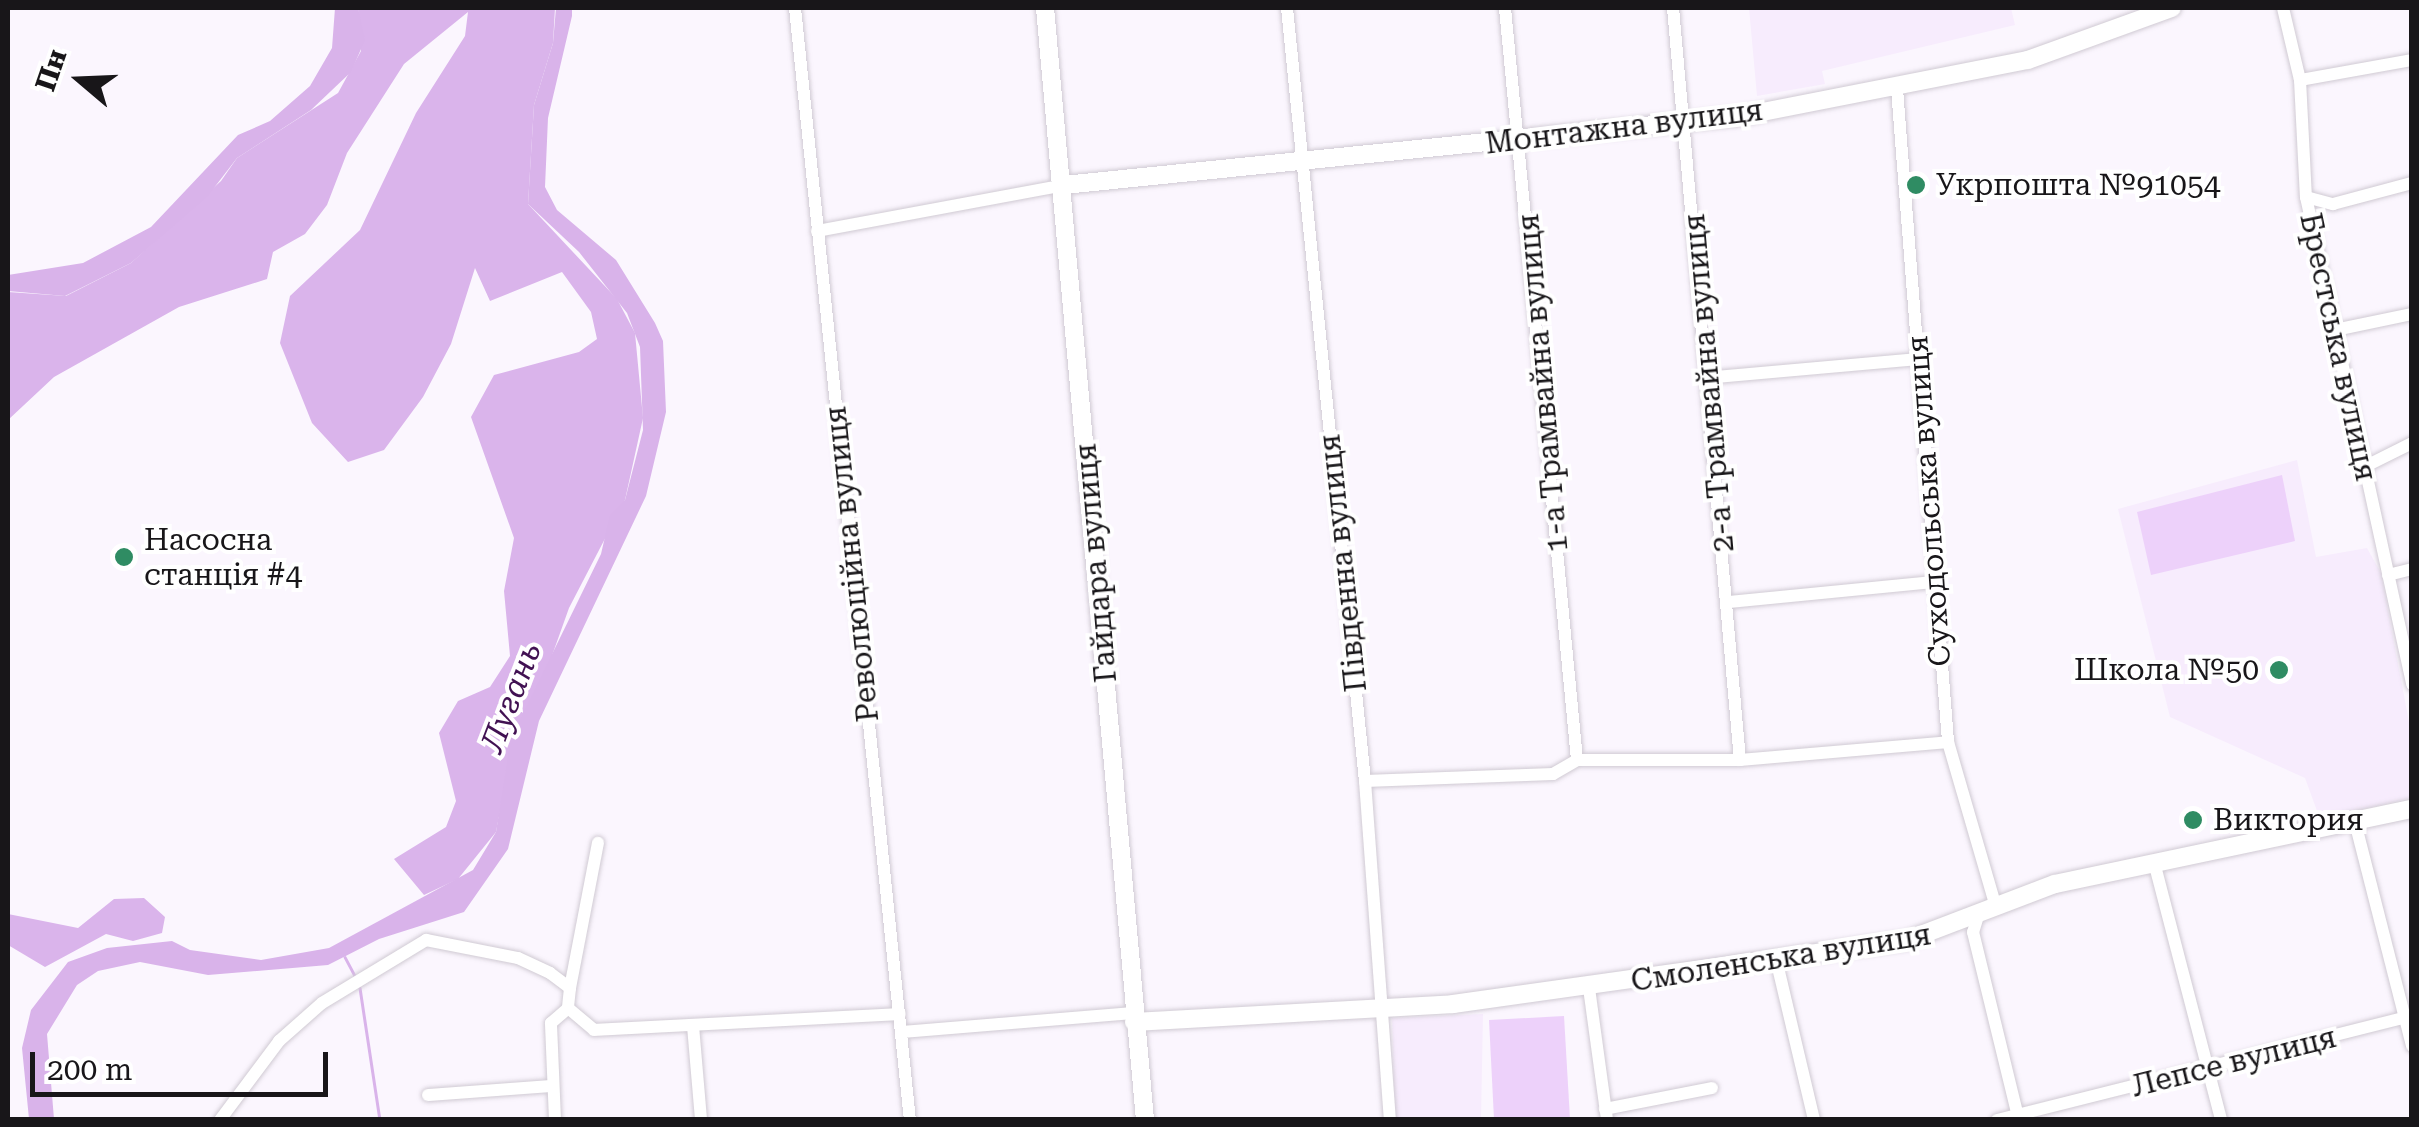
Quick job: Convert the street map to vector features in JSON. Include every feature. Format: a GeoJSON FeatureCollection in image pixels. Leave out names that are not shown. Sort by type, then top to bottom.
{"type":"FeatureCollection","features":[{"type":"Feature","properties":{"kind":"street","name":"Революційна вулиця"},"geometry":{"type":"LineString","coordinates":[[795,8],[910,1120]]}},
{"type":"Feature","properties":{"kind":"street","name":"Гайдара вулиця"},"geometry":{"type":"LineString","coordinates":[[1045,8],[1064,185],[1145,1120]]}},
{"type":"Feature","properties":{"kind":"street","name":"Південна вулиця"},"geometry":{"type":"LineString","coordinates":[[1287,8],[1365,780],[1390,1120]]}},
{"type":"Feature","properties":{"kind":"street","name":"1-а Трамвайна вулиця"},"geometry":{"type":"LineString","coordinates":[[1505,8],[1522,140],[1576,760]]}},
{"type":"Feature","properties":{"kind":"street","name":"2-а Трамвайна вулиця"},"geometry":{"type":"LineString","coordinates":[[1673,8],[1705,378],[1730,602],[1740,760]]}},
{"type":"Feature","properties":{"kind":"street","name":"Монтажна вулиця"},"geometry":{"type":"LineString","coordinates":[[1064,185],[1685,122],[1897,89],[2028,60],[2172,8]]}},
{"type":"Feature","properties":{"kind":"street","name":"Брестська вулиця"},"geometry":{"type":"LineString","coordinates":[[2283,8],[2300,80],[2306,197],[2412,685]]}},
{"type":"Feature","properties":{"kind":"street"},"geometry":{"type":"LineString","coordinates":[[2300,80],[2412,60]]}},
{"type":"Feature","properties":{"kind":"street","name":"Суходольська вулиця"},"geometry":{"type":"LineString","coordinates":[[1897,89],[1948,742],[1996,907]]}},
{"type":"Feature","properties":{"kind":"street"},"geometry":{"type":"LineString","coordinates":[[2306,197],[2333,204],[2412,183]]}},
{"type":"Feature","properties":{"kind":"street"},"geometry":{"type":"LineString","coordinates":[[817,231],[1064,185]]}},
{"type":"Feature","properties":{"kind":"street"},"geometry":{"type":"LineString","coordinates":[[2335,330],[2412,314]]}},
{"type":"Feature","properties":{"kind":"street"},"geometry":{"type":"LineString","coordinates":[[1705,378],[1918,360]]}},
{"type":"Feature","properties":{"kind":"street"},"geometry":{"type":"LineString","coordinates":[[2364,467],[2412,443]]}},
{"type":"Feature","properties":{"kind":"street"},"geometry":{"type":"LineString","coordinates":[[2388,575],[2412,569]]}},
{"type":"Feature","properties":{"kind":"street"},"geometry":{"type":"LineString","coordinates":[[1730,602],[1935,582]]}},
{"type":"Feature","properties":{"kind":"street"},"geometry":{"type":"LineString","coordinates":[[1365,780],[1553,774],[1576,760],[1740,760],[1948,742]]}},
{"type":"Feature","properties":{"kind":"street","name":"Смоленська вулиця"},"geometry":{"type":"LineString","coordinates":[[1134,1017],[1384,1008],[1589,988],[1929,936],[2055,884],[2412,809]]}},
{"type":"Feature","properties":{"kind":"street"},"geometry":{"type":"LineString","coordinates":[[2355,822],[2412,1046]]}},
{"type":"Feature","properties":{"kind":"street"},"geometry":{"type":"LineString","coordinates":[[556,1120],[550,1023],[568,1008],[598,843]]}},
{"type":"Feature","properties":{"kind":"street"},"geometry":{"type":"LineString","coordinates":[[2154,862],[2221,1120]]}},
{"type":"Feature","properties":{"kind":"street"},"geometry":{"type":"LineString","coordinates":[[1978,916],[1973,932],[2018,1116]]}},
{"type":"Feature","properties":{"kind":"street"},"geometry":{"type":"LineString","coordinates":[[220,1120],[279,1040],[322,1002],[426,940],[518,958],[570,988]]}},
{"type":"Feature","properties":{"kind":"street"},"geometry":{"type":"LineString","coordinates":[[1776,959],[1814,1120]]}},
{"type":"Feature","properties":{"kind":"street"},"geometry":{"type":"LineString","coordinates":[[1589,988],[1606,1114],[1712,1088]]}},
{"type":"Feature","properties":{"kind":"street"},"geometry":{"type":"LineString","coordinates":[[568,1008],[594,1030],[900,1014]]}},
{"type":"Feature","properties":{"kind":"street"},"geometry":{"type":"LineString","coordinates":[[902,1032],[1134,1017]]}},
{"type":"Feature","properties":{"kind":"street","name":"Лепсе вулиця"},"geometry":{"type":"LineString","coordinates":[[1997,1120],[2208,1072],[2407,1017]]}},
{"type":"Feature","properties":{"kind":"street"},"geometry":{"type":"LineString","coordinates":[[693,1026],[701,1120]]}},
{"type":"Feature","properties":{"kind":"street"},"geometry":{"type":"LineString","coordinates":[[428,1095],[552,1086]]}},
{"type":"Feature","properties":{"kind":"shaded area"},"geometry":{"type":"Polygon","coordinates":[[[335,8],[358,8],[365,40],[351,72],[311,110],[237,158],[207,197],[131,263],[65,296],[8,291],[8,275],[83,263],[151,227],[238,135],[270,121],[310,86],[332,48],[335,8]]]}},
{"type":"Feature","properties":{"kind":"shaded area"},"geometry":{"type":"Polygon","coordinates":[[[358,8],[555,8],[553,43],[534,105],[528,204],[617,299],[635,333],[643,418],[625,500],[569,608],[504,790],[496,832],[458,879],[424,895],[394,859],[446,827],[456,801],[439,733],[458,701],[490,687],[510,656],[504,591],[514,538],[471,417],[494,375],[579,352],[597,339],[591,312],[562,272],[490,301],[475,268],[451,344],[423,397],[384,450],[348,462],[312,423],[280,343],[290,296],[360,230],[416,113],[465,36],[468,12],[404,64],[347,153],[327,205],[305,234],[273,252],[267,279],[179,307],[54,377],[8,420],[8,292],[66,296],[131,263],[221,181],[237,158],[338,93],[361,51],[358,8]]]}},
{"type":"Feature","properties":{"kind":"shaded area"},"geometry":{"type":"Polygon","coordinates":[[[556,8],[572,8],[572,16],[548,118],[545,187],[557,210],[616,260],[655,323],[663,341],[666,412],[646,496],[539,721],[508,849],[464,912],[379,939],[328,965],[208,975],[140,962],[98,971],[77,985],[47,1034],[54,1119],[29,1119],[22,1048],[31,1010],[68,962],[107,948],[172,941],[190,950],[261,960],[329,948],[473,870],[496,832],[511,738],[601,554],[610,515],[625,500],[643,430],[640,347],[627,313],[579,252],[528,204],[534,105],[553,43],[556,8]]]}},
{"type":"Feature","properties":{"kind":"shaded area"},"geometry":{"type":"Polygon","coordinates":[[[1749,8],[2011,8],[2015,25],[1822,71],[1825,84],[1757,96],[1749,8]]]}},
{"type":"Feature","properties":{"kind":"shaded area","name":"Школа №50"},"geometry":{"type":"Polygon","coordinates":[[[2297,460],[2316,557],[2367,548],[2381,573],[2411,733],[2411,798],[2320,819],[2305,778],[2170,717],[2118,509],[2297,460]]]}},
{"type":"Feature","properties":{"kind":"shaded area"},"geometry":{"type":"Polygon","coordinates":[[[2282,475],[2295,541],[2151,575],[2137,512],[2282,475]]]}},
{"type":"Feature","properties":{"kind":"shaded area"},"geometry":{"type":"Polygon","coordinates":[[[144,898],[165,917],[162,933],[133,941],[106,934],[45,967],[8,945],[8,914],[78,928],[114,899],[144,898]]]}},
{"type":"Feature","properties":{"kind":"shaded area"},"geometry":{"type":"Polygon","coordinates":[[[1483,1014],[1481,1119],[1395,1119],[1392,1018],[1483,1014]]]}},
{"type":"Feature","properties":{"kind":"shaded area"},"geometry":{"type":"Polygon","coordinates":[[[1564,1016],[1570,1119],[1494,1119],[1489,1020],[1564,1016]]]}},
{"type":"Feature","properties":{"kind":"waterway"},"geometry":{"type":"LineString","coordinates":[[345,957],[355,976]]}},
{"type":"Feature","properties":{"kind":"waterway"},"geometry":{"type":"LineString","coordinates":[[360,988],[380,1120]]}},
{"type":"Feature","properties":{"kind":"place","name":"Укрпошта №91054"},"geometry":{"type":"Point","coordinates":[1916,185]}},
{"type":"Feature","properties":{"kind":"place","name":"Насосна станція #4"},"geometry":{"type":"Point","coordinates":[124,557]}},
{"type":"Feature","properties":{"kind":"place","name":"Школа №50"},"geometry":{"type":"Point","coordinates":[2279,670]}},
{"type":"Feature","properties":{"kind":"place","name":"Виктория"},"geometry":{"type":"Point","coordinates":[2193,820]}},
{"type":"Feature","properties":{"kind":"water label","name":"Лугань"},"geometry":{"type":"Point","coordinates":[511,697]}}]}
